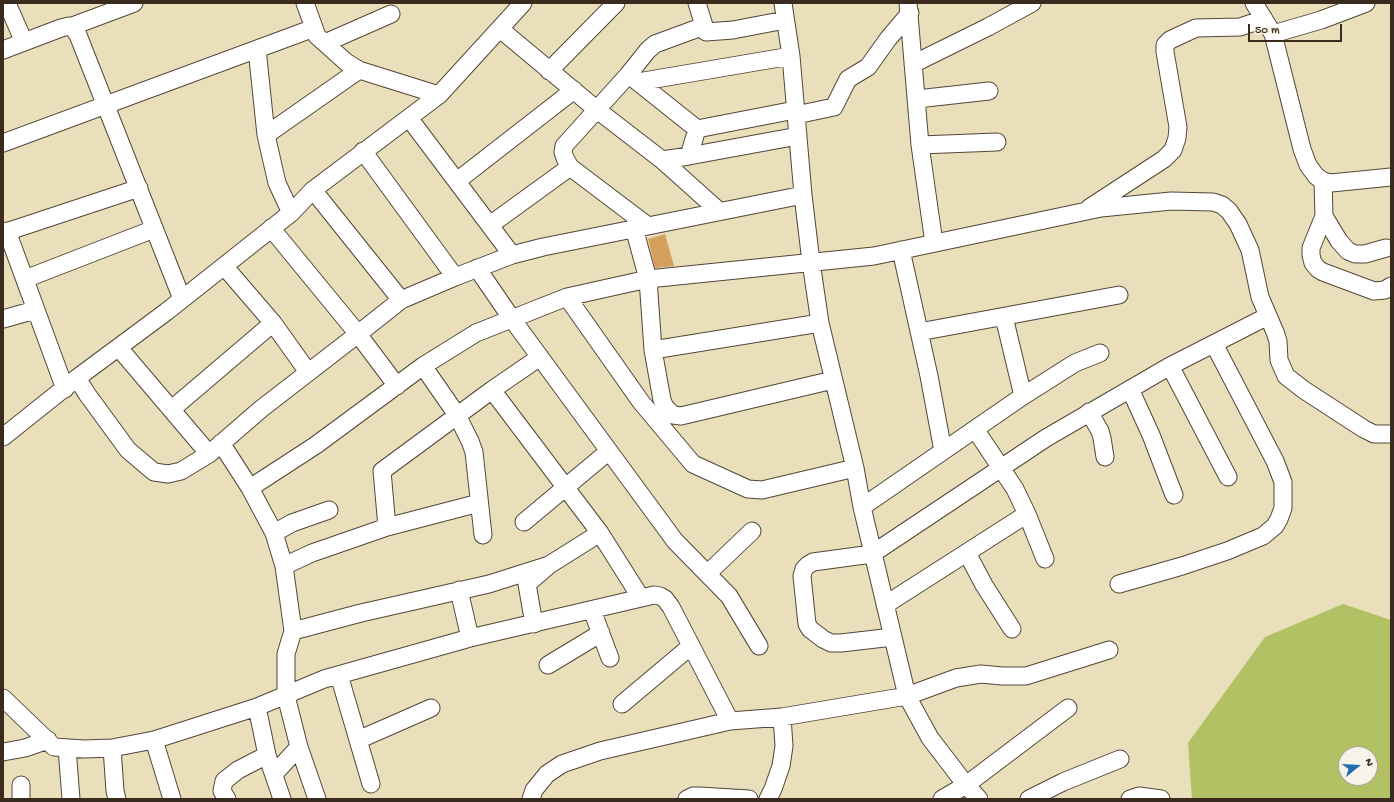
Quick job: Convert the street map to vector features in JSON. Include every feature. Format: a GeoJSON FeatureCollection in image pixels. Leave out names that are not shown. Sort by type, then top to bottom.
{"type":"FeatureCollection","features":[{"type":"Feature","properties":{"kind":"street"},"geometry":{"type":"LineString","coordinates":[[6,3],[24,42]]}},
{"type":"Feature","properties":{"kind":"street"},"geometry":{"type":"LineString","coordinates":[[3,50],[134,3]]}},
{"type":"Feature","properties":{"kind":"street"},"geometry":{"type":"LineString","coordinates":[[305,3],[317,36],[346,62],[359,70],[439,95]]}},
{"type":"Feature","properties":{"kind":"street"},"geometry":{"type":"LineString","coordinates":[[3,437],[224,266],[290,213],[313,190],[439,95],[523,3]]}},
{"type":"Feature","properties":{"kind":"street"},"geometry":{"type":"LineString","coordinates":[[549,71],[616,3]]}},
{"type":"Feature","properties":{"kind":"street"},"geometry":{"type":"LineString","coordinates":[[698,3],[706,32],[733,30],[785,20]]}},
{"type":"Feature","properties":{"kind":"street"},"geometry":{"type":"LineString","coordinates":[[783,3],[791,56],[803,196],[820,323],[855,468],[872,554],[892,638],[907,696],[930,738],[966,785],[979,799]]}},
{"type":"Feature","properties":{"kind":"street"},"geometry":{"type":"LineString","coordinates":[[913,64],[988,28],[1032,3]]}},
{"type":"Feature","properties":{"kind":"street"},"geometry":{"type":"LineString","coordinates":[[1254,3],[1273,34],[1302,149],[1308,165],[1316,176],[1323,181],[1330,183],[1391,177]]}},
{"type":"Feature","properties":{"kind":"street"},"geometry":{"type":"LineString","coordinates":[[1273,34],[1321,20],[1366,3]]}},
{"type":"Feature","properties":{"kind":"street"},"geometry":{"type":"LineString","coordinates":[[633,78],[697,129],[834,107],[848,79],[868,67],[909,8]]}},
{"type":"Feature","properties":{"kind":"street"},"geometry":{"type":"LineString","coordinates":[[909,8],[920,145],[934,243]]}},
{"type":"Feature","properties":{"kind":"street"},"geometry":{"type":"LineString","coordinates":[[325,43],[391,14]]}},
{"type":"Feature","properties":{"kind":"street"},"geometry":{"type":"LineString","coordinates":[[1082,212],[1164,160],[1173,150],[1178,138],[1178,127],[1165,45],[1170,40],[1196,28],[1240,26],[1264,19]]}},
{"type":"Feature","properties":{"kind":"street"},"geometry":{"type":"LineString","coordinates":[[704,26],[655,44],[648,50],[633,78],[596,109],[564,146],[563,152],[565,158],[570,167],[641,227],[648,279],[653,350],[662,400],[665,407],[673,415],[681,416],[833,380]]}},
{"type":"Feature","properties":{"kind":"street"},"geometry":{"type":"LineString","coordinates":[[70,27],[74,29],[78,35],[107,104],[182,299]]}},
{"type":"Feature","properties":{"kind":"street"},"geometry":{"type":"LineString","coordinates":[[3,143],[314,28]]}},
{"type":"Feature","properties":{"kind":"street"},"geometry":{"type":"LineString","coordinates":[[500,29],[549,71],[662,160],[719,211]]}},
{"type":"Feature","properties":{"kind":"street"},"geometry":{"type":"LineString","coordinates":[[257,49],[266,135],[277,183],[290,213]]}},
{"type":"Feature","properties":{"kind":"street"},"geometry":{"type":"LineString","coordinates":[[633,78],[791,56]]}},
{"type":"Feature","properties":{"kind":"street"},"geometry":{"type":"LineString","coordinates":[[266,135],[359,70]]}},
{"type":"Feature","properties":{"kind":"street"},"geometry":{"type":"LineString","coordinates":[[457,181],[574,90]]}},
{"type":"Feature","properties":{"kind":"street"},"geometry":{"type":"LineString","coordinates":[[917,99],[989,91]]}},
{"type":"Feature","properties":{"kind":"street"},"geometry":{"type":"LineString","coordinates":[[409,118],[512,255]]}},
{"type":"Feature","properties":{"kind":"street"},"geometry":{"type":"LineString","coordinates":[[689,156],[697,129]]}},
{"type":"Feature","properties":{"kind":"street"},"geometry":{"type":"LineString","coordinates":[[662,160],[798,136]]}},
{"type":"Feature","properties":{"kind":"street"},"geometry":{"type":"LineString","coordinates":[[920,145],[997,142]]}},
{"type":"Feature","properties":{"kind":"street"},"geometry":{"type":"LineString","coordinates":[[363,151],[455,277]]}},
{"type":"Feature","properties":{"kind":"street"},"geometry":{"type":"LineString","coordinates":[[490,226],[570,167]]}},
{"type":"Feature","properties":{"kind":"street"},"geometry":{"type":"LineString","coordinates":[[1323,181],[1324,216],[1311,248],[1313,263],[1323,272],[1374,291],[1385,290],[1391,286]]}},
{"type":"Feature","properties":{"kind":"street"},"geometry":{"type":"LineString","coordinates":[[139,188],[5,232],[25,279],[35,310],[71,383],[87,394],[128,450],[154,472],[168,474],[181,471],[215,448],[261,409],[401,300],[477,268],[512,255],[543,246],[803,196]]}},
{"type":"Feature","properties":{"kind":"street"},"geometry":{"type":"LineString","coordinates":[[313,190],[401,300]]}},
{"type":"Feature","properties":{"kind":"street"},"geometry":{"type":"LineString","coordinates":[[250,488],[316,445],[423,366],[476,333],[567,297],[648,279],[874,256],[1101,208],[1171,201],[1213,202],[1222,205],[1229,211],[1238,224],[1250,250],[1260,297],[1278,341],[1279,360],[1286,376],[1304,390],[1364,429],[1374,434],[1391,434]]}},
{"type":"Feature","properties":{"kind":"street"},"geometry":{"type":"LineString","coordinates":[[1324,216],[1339,241],[1348,251],[1355,254],[1364,254],[1386,248]]}},
{"type":"Feature","properties":{"kind":"street"},"geometry":{"type":"LineString","coordinates":[[271,228],[358,334],[396,386]]}},
{"type":"Feature","properties":{"kind":"street"},"geometry":{"type":"LineString","coordinates":[[25,279],[154,229]]}},
{"type":"Feature","properties":{"kind":"street"},"geometry":{"type":"LineString","coordinates":[[901,250],[943,451]]}},
{"type":"Feature","properties":{"kind":"street"},"geometry":{"type":"LineString","coordinates":[[224,266],[273,324],[308,372]]}},
{"type":"Feature","properties":{"kind":"street"},"geometry":{"type":"LineString","coordinates":[[477,268],[512,319],[675,541],[729,596],[759,646]]}},
{"type":"Feature","properties":{"kind":"street"},"geometry":{"type":"LineString","coordinates":[[919,332],[1119,295]]}},
{"type":"Feature","properties":{"kind":"street"},"geometry":{"type":"LineString","coordinates":[[567,297],[641,402],[693,464],[748,489],[762,490],[855,468]]}},
{"type":"Feature","properties":{"kind":"street"},"geometry":{"type":"LineString","coordinates":[[3,319],[35,310]]}},
{"type":"Feature","properties":{"kind":"street"},"geometry":{"type":"LineString","coordinates":[[892,638],[831,643],[810,629],[806,624],[802,576],[804,569],[813,562],[872,554],[1046,438],[1089,412],[1170,366],[1268,316]]}},
{"type":"Feature","properties":{"kind":"street"},"geometry":{"type":"LineString","coordinates":[[1004,317],[1023,396]]}},
{"type":"Feature","properties":{"kind":"street"},"geometry":{"type":"LineString","coordinates":[[653,350],[820,323]]}},
{"type":"Feature","properties":{"kind":"street"},"geometry":{"type":"LineString","coordinates":[[172,409],[273,324]]}},
{"type":"Feature","properties":{"kind":"street"},"geometry":{"type":"LineString","coordinates":[[1119,584],[1227,551],[1263,536],[1275,526],[1279,519],[1283,508],[1282,482],[1275,461],[1214,344]]}},
{"type":"Feature","properties":{"kind":"street"},"geometry":{"type":"LineString","coordinates":[[119,348],[172,409],[215,448],[250,488],[274,533],[284,566],[293,631],[286,654],[286,696],[299,747],[317,799]]}},
{"type":"Feature","properties":{"kind":"street"},"geometry":{"type":"LineString","coordinates":[[862,507],[1023,396],[1075,363],[1100,353]]}},
{"type":"Feature","properties":{"kind":"street"},"geometry":{"type":"LineString","coordinates":[[387,526],[382,471],[457,415],[540,357]]}},
{"type":"Feature","properties":{"kind":"street"},"geometry":{"type":"LineString","coordinates":[[423,366],[457,415],[474,452],[483,535]]}},
{"type":"Feature","properties":{"kind":"street"},"geometry":{"type":"LineString","coordinates":[[1170,366],[1228,477]]}},
{"type":"Feature","properties":{"kind":"street"},"geometry":{"type":"LineString","coordinates":[[1130,389],[1151,435],[1174,496]]}},
{"type":"Feature","properties":{"kind":"street"},"geometry":{"type":"LineString","coordinates":[[492,390],[600,533],[641,598]]}},
{"type":"Feature","properties":{"kind":"street"},"geometry":{"type":"LineString","coordinates":[[1089,412],[1100,431],[1104,457]]}},
{"type":"Feature","properties":{"kind":"street"},"geometry":{"type":"LineString","coordinates":[[975,429],[1002,467],[1015,489],[1045,559]]}},
{"type":"Feature","properties":{"kind":"street"},"geometry":{"type":"LineString","coordinates":[[524,522],[566,489],[609,451]]}},
{"type":"Feature","properties":{"kind":"street"},"geometry":{"type":"LineString","coordinates":[[284,566],[312,553],[387,526],[479,503]]}},
{"type":"Feature","properties":{"kind":"street"},"geometry":{"type":"LineString","coordinates":[[274,533],[292,522],[329,510]]}},
{"type":"Feature","properties":{"kind":"street"},"geometry":{"type":"LineString","coordinates":[[885,605],[1027,514]]}},
{"type":"Feature","properties":{"kind":"street"},"geometry":{"type":"LineString","coordinates":[[707,574],[752,531]]}},
{"type":"Feature","properties":{"kind":"street"},"geometry":{"type":"LineString","coordinates":[[534,624],[527,584],[549,565],[600,533]]}},
{"type":"Feature","properties":{"kind":"street"},"geometry":{"type":"LineString","coordinates":[[967,553],[984,585],[1012,628]]}},
{"type":"Feature","properties":{"kind":"street"},"geometry":{"type":"LineString","coordinates":[[293,631],[489,584],[549,565]]}},
{"type":"Feature","properties":{"kind":"street"},"geometry":{"type":"LineString","coordinates":[[459,590],[470,638]]}},
{"type":"Feature","properties":{"kind":"street"},"geometry":{"type":"LineString","coordinates":[[3,698],[54,747],[84,749],[112,748],[154,740],[257,707],[324,679],[470,638],[654,595],[666,599],[672,606],[730,721]]}},
{"type":"Feature","properties":{"kind":"street"},"geometry":{"type":"LineString","coordinates":[[592,610],[610,658]]}},
{"type":"Feature","properties":{"kind":"street"},"geometry":{"type":"LineString","coordinates":[[548,665],[601,633]]}},
{"type":"Feature","properties":{"kind":"street"},"geometry":{"type":"LineString","coordinates":[[622,704],[691,646]]}},
{"type":"Feature","properties":{"kind":"street"},"geometry":{"type":"LineString","coordinates":[[531,799],[534,790],[547,774],[562,764],[600,751],[730,721],[782,717],[907,696],[956,678],[981,674],[1026,676],[1109,650]]}},
{"type":"Feature","properties":{"kind":"street"},"geometry":{"type":"LineString","coordinates":[[339,675],[371,784]]}},
{"type":"Feature","properties":{"kind":"street"},"geometry":{"type":"LineString","coordinates":[[257,707],[267,755],[282,799]]}},
{"type":"Feature","properties":{"kind":"street"},"geometry":{"type":"LineString","coordinates":[[358,740],[431,708]]}},
{"type":"Feature","properties":{"kind":"street"},"geometry":{"type":"LineString","coordinates":[[942,799],[966,785],[1068,708]]}},
{"type":"Feature","properties":{"kind":"street"},"geometry":{"type":"LineString","coordinates":[[768,799],[781,766],[784,746],[782,717]]}},
{"type":"Feature","properties":{"kind":"street"},"geometry":{"type":"LineString","coordinates":[[3,752],[25,748],[48,740]]}},
{"type":"Feature","properties":{"kind":"street"},"geometry":{"type":"LineString","coordinates":[[154,740],[172,799]]}},
{"type":"Feature","properties":{"kind":"street"},"geometry":{"type":"LineString","coordinates":[[274,774],[299,747]]}},
{"type":"Feature","properties":{"kind":"street"},"geometry":{"type":"LineString","coordinates":[[68,748],[71,799]]}},
{"type":"Feature","properties":{"kind":"street"},"geometry":{"type":"LineString","coordinates":[[112,748],[115,791],[117,799]]}},
{"type":"Feature","properties":{"kind":"street"},"geometry":{"type":"LineString","coordinates":[[227,799],[222,791],[224,781],[238,770],[267,755]]}},
{"type":"Feature","properties":{"kind":"street"},"geometry":{"type":"LineString","coordinates":[[1029,799],[1063,782],[1120,759]]}},
{"type":"Feature","properties":{"kind":"street"},"geometry":{"type":"LineString","coordinates":[[687,799],[693,796],[699,796],[748,799]]}},
{"type":"Feature","properties":{"kind":"street"},"geometry":{"type":"LineString","coordinates":[[1130,799],[1139,796],[1161,799]]}},
{"type":"Feature","properties":{"kind":"green space"},"geometry":{"type":"Polygon","coordinates":[[[1343,604],[1391,620],[1391,799],[1192,799],[1188,743],[1265,637],[1343,604]]]}},
{"type":"Feature","properties":{"kind":"building"},"geometry":{"type":"Polygon","coordinates":[[[665,234],[674,266],[655,268],[648,239],[665,234]]]}}]}
